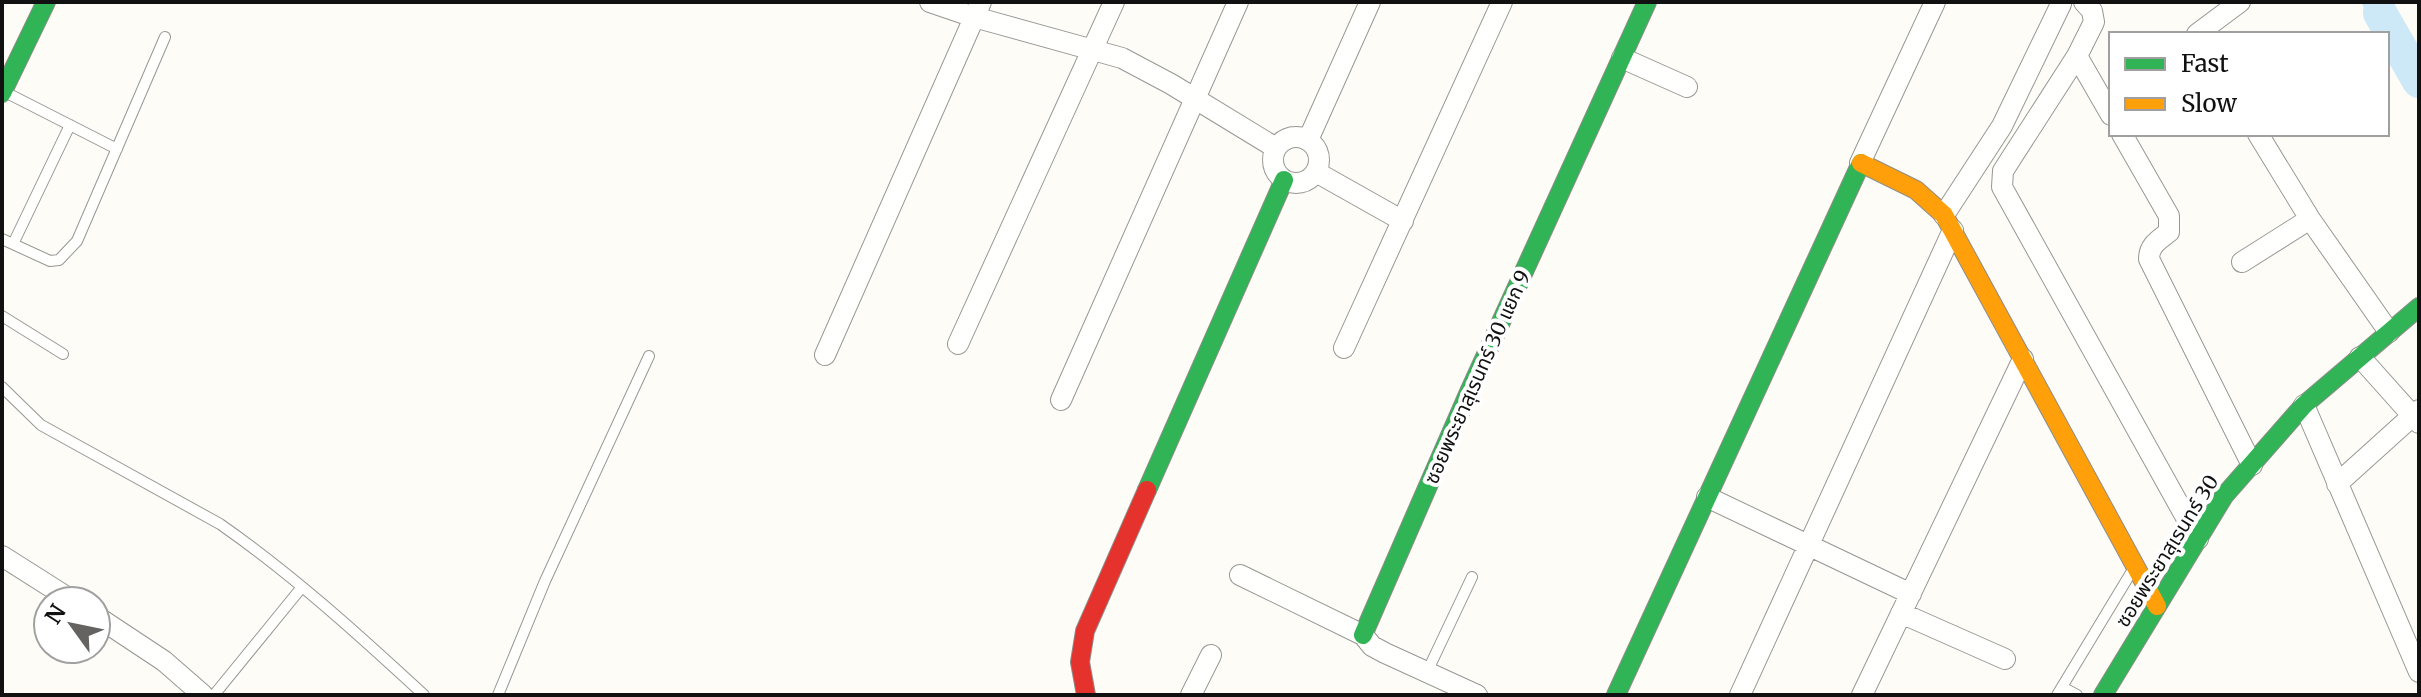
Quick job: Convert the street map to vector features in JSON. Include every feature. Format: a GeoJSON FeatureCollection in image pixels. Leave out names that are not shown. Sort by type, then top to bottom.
{"type":"FeatureCollection","features":[{"type":"Feature","properties":{"kind":"street"},"geometry":{"type":"LineString","coordinates":[[2,92],[46,2]]}},
{"type":"Feature","properties":{"kind":"street"},"geometry":{"type":"LineString","coordinates":[[930,2],[978,10],[1122,58],[1276,148]]}},
{"type":"Feature","properties":{"kind":"street"},"geometry":{"type":"LineString","coordinates":[[958,344],[1114,2]]}},
{"type":"Feature","properties":{"kind":"street"},"geometry":{"type":"LineString","coordinates":[[1061,400],[1238,2]]}},
{"type":"Feature","properties":{"kind":"street"},"geometry":{"type":"LineString","coordinates":[[1308,140],[1370,2]]}},
{"type":"Feature","properties":{"kind":"street"},"geometry":{"type":"LineString","coordinates":[[1344,348],[1502,2]]}},
{"type":"Feature","properties":{"kind":"street","name":"ซอยพระยาสุเรนทร์ 30 แยก 9"},"geometry":{"type":"LineString","coordinates":[[1363,635],[1469,392],[1647,2]]}},
{"type":"Feature","properties":{"kind":"street"},"geometry":{"type":"LineString","coordinates":[[1616,695],[1935,2]]}},
{"type":"Feature","properties":{"kind":"street"},"geometry":{"type":"LineString","coordinates":[[2084,2],[2092,11],[2094,22],[2077,56],[2003,171],[2002,187],[2198,539]]}},
{"type":"Feature","properties":{"kind":"street"},"geometry":{"type":"LineString","coordinates":[[2199,32],[2240,2]]}},
{"type":"Feature","properties":{"kind":"street"},"geometry":{"type":"LineString","coordinates":[[1740,695],[1949,222],[2002,126],[2061,4]]}},
{"type":"Feature","properties":{"kind":"street"},"geometry":{"type":"LineString","coordinates":[[825,355],[978,10]]}},
{"type":"Feature","properties":{"kind":"street"},"geometry":{"type":"LineString","coordinates":[[2077,56],[2109,112]]}},
{"type":"Feature","properties":{"kind":"street"},"geometry":{"type":"LineString","coordinates":[[1622,58],[1687,87]]}},
{"type":"Feature","properties":{"kind":"street"},"geometry":{"type":"LineString","coordinates":[[2123,136],[2169,216],[2169,232],[2149,251],[2149,259],[2252,465]]}},
{"type":"Feature","properties":{"kind":"street"},"geometry":{"type":"LineString","coordinates":[[2259,136],[2310,219],[2389,332]]}},
{"type":"Feature","properties":{"kind":"street"},"geometry":{"type":"LineString","coordinates":[[1291,137],[1308,140],[1319,155],[1316,172],[1302,183],[1284,180],[1273,166],[1276,148],[1291,137]]}},
{"type":"Feature","properties":{"kind":"street"},"geometry":{"type":"LineString","coordinates":[[1860,163],[1911,186],[1935,203],[1949,222],[2157,606]]}},
{"type":"Feature","properties":{"kind":"street"},"geometry":{"type":"LineString","coordinates":[[1316,172],[1403,221]]}},
{"type":"Feature","properties":{"kind":"street"},"geometry":{"type":"LineString","coordinates":[[1086,695],[1080,662],[1085,631],[1284,180]]}},
{"type":"Feature","properties":{"kind":"street"},"geometry":{"type":"LineString","coordinates":[[2242,262],[2310,219]]}},
{"type":"Feature","properties":{"kind":"street","name":"ซอยพระยาสุเรนทร์ 30"},"geometry":{"type":"LineString","coordinates":[[2103,695],[2224,496],[2304,405],[2419,307]]}},
{"type":"Feature","properties":{"kind":"street"},"geometry":{"type":"LineString","coordinates":[[2337,484],[2417,416],[2360,357]]}},
{"type":"Feature","properties":{"kind":"street"},"geometry":{"type":"LineString","coordinates":[[1862,695],[2023,359]]}},
{"type":"Feature","properties":{"kind":"street"},"geometry":{"type":"LineString","coordinates":[[2304,405],[2419,672]]}},
{"type":"Feature","properties":{"kind":"street"},"geometry":{"type":"LineString","coordinates":[[1707,497],[1911,594]]}},
{"type":"Feature","properties":{"kind":"street"},"geometry":{"type":"LineString","coordinates":[[2,556],[48,585]]}},
{"type":"Feature","properties":{"kind":"street"},"geometry":{"type":"LineString","coordinates":[[1240,575],[1363,635],[1372,646],[1477,695]]}},
{"type":"Feature","properties":{"kind":"street"},"geometry":{"type":"LineString","coordinates":[[1901,613],[2005,659]]}},
{"type":"Feature","properties":{"kind":"street"},"geometry":{"type":"LineString","coordinates":[[112,627],[164,661],[203,695]]}},
{"type":"Feature","properties":{"kind":"street"},"geometry":{"type":"LineString","coordinates":[[1191,695],[1211,655]]}},
{"type":"Feature","properties":{"kind":"lane"},"geometry":{"type":"LineString","coordinates":[[2,239],[50,261],[59,260],[77,241],[165,37]]}},
{"type":"Feature","properties":{"kind":"lane"},"geometry":{"type":"LineString","coordinates":[[2,92],[117,149]]}},
{"type":"Feature","properties":{"kind":"lane"},"geometry":{"type":"LineString","coordinates":[[13,244],[70,125]]}},
{"type":"Feature","properties":{"kind":"lane"},"geometry":{"type":"LineString","coordinates":[[2,316],[63,354]]}},
{"type":"Feature","properties":{"kind":"lane"},"geometry":{"type":"LineString","coordinates":[[498,695],[545,581],[649,356]]}},
{"type":"Feature","properties":{"kind":"lane"},"geometry":{"type":"LineString","coordinates":[[2,387],[41,425],[220,524],[302,587],[424,695]]}},
{"type":"Feature","properties":{"kind":"lane"},"geometry":{"type":"LineString","coordinates":[[2077,695],[2060,691],[2135,566]]}},
{"type":"Feature","properties":{"kind":"lane"},"geometry":{"type":"LineString","coordinates":[[1427,672],[1472,577]]}},
{"type":"Feature","properties":{"kind":"lane"},"geometry":{"type":"LineString","coordinates":[[214,695],[302,587]]}},
{"type":"Feature","properties":{"kind":"waterway"},"geometry":{"type":"LineString","coordinates":[[2372,2],[2380,13]]}},
{"type":"Feature","properties":{"kind":"waterway"},"geometry":{"type":"LineString","coordinates":[[2380,13],[2419,81]]}},
{"type":"Feature","properties":{"kind":"traffic: fast"},"geometry":{"type":"LineString","coordinates":[[2,93],[46,2]]}},
{"type":"Feature","properties":{"kind":"traffic: fast"},"geometry":{"type":"LineString","coordinates":[[1363,635],[1469,392],[1647,2]]}},
{"type":"Feature","properties":{"kind":"traffic: fast"},"geometry":{"type":"LineString","coordinates":[[1616,695],[1861,163]]}},
{"type":"Feature","properties":{"kind":"traffic: fast"},"geometry":{"type":"LineString","coordinates":[[1147,490],[1284,180]]}},
{"type":"Feature","properties":{"kind":"traffic: fast"},"geometry":{"type":"LineString","coordinates":[[2103,695],[2224,496],[2304,405],[2419,307]]}},
{"type":"Feature","properties":{"kind":"traffic: slow"},"geometry":{"type":"LineString","coordinates":[[1861,163],[1916,190],[1944,215],[2157,606]]}},
{"type":"Feature","properties":{"kind":"traffic: jam"},"geometry":{"type":"LineString","coordinates":[[1086,695],[1080,662],[1085,631],[1147,490]]}}]}
